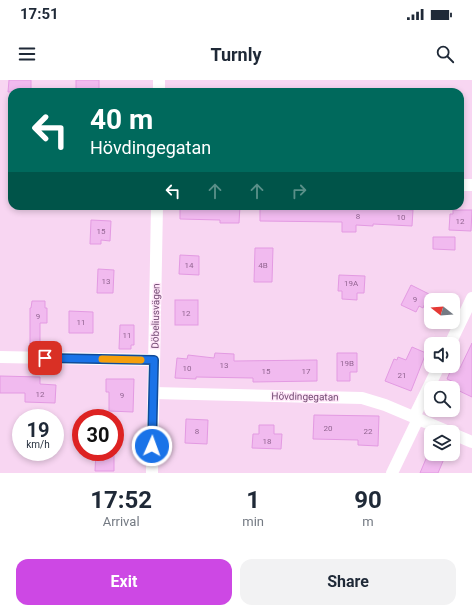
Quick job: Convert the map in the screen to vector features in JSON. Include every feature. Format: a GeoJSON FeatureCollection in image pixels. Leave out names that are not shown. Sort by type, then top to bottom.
{"type":"FeatureCollection","features":[{"type":"Feature","properties":{"kind":"street","name":"Döbeliusvägen"},"geometry":{"type":"LineString","coordinates":[[152,473],[157,210]]}},
{"type":"Feature","properties":{"kind":"street"},"geometry":{"type":"LineString","coordinates":[[453,337],[472,298]]}},
{"type":"Feature","properties":{"kind":"street"},"geometry":{"type":"LineString","coordinates":[[0,357],[154,360]]}},
{"type":"Feature","properties":{"kind":"street"},"geometry":{"type":"LineString","coordinates":[[392,473],[436,373]]}},
{"type":"Feature","properties":{"kind":"street","name":"Hövdingegatan"},"geometry":{"type":"LineString","coordinates":[[154,393],[362,398],[373,400],[433,425]]}},
{"type":"Feature","properties":{"kind":"street"},"geometry":{"type":"LineString","coordinates":[[460,437],[472,442]]}},
{"type":"Feature","properties":{"kind":"shaded area"},"geometry":{"type":"Polygon","coordinates":[[[0,80],[472,80],[472,473],[0,473],[0,80]]]}},
{"type":"Feature","properties":{"kind":"building"},"geometry":{"type":"Polygon","coordinates":[[[9,80],[31,80],[31,88],[8,88],[9,80]]]}},
{"type":"Feature","properties":{"kind":"building"},"geometry":{"type":"Polygon","coordinates":[[[76,80],[99,80],[99,88],[76,88],[76,80]]]}},
{"type":"Feature","properties":{"kind":"building"},"geometry":{"type":"Polygon","coordinates":[[[180,210],[240,210],[239,223],[220,223],[220,220],[180,219],[180,210]]]}},
{"type":"Feature","properties":{"kind":"building"},"geometry":{"type":"Polygon","coordinates":[[[260,210],[413,210],[412,226],[373,224],[373,226],[356,225],[356,232],[342,232],[342,222],[260,221],[260,210]]]}},
{"type":"Feature","properties":{"kind":"building"},"geometry":{"type":"Polygon","coordinates":[[[453,210],[472,210],[471,231],[449,230],[450,214],[453,214],[453,210]]]}},
{"type":"Feature","properties":{"kind":"building"},"geometry":{"type":"Polygon","coordinates":[[[91,220],[111,221],[110,241],[101,240],[101,244],[90,244],[91,220]]]}},
{"type":"Feature","properties":{"kind":"building"},"geometry":{"type":"Polygon","coordinates":[[[433,237],[455,237],[455,250],[433,249],[433,237]]]}},
{"type":"Feature","properties":{"kind":"building"},"geometry":{"type":"Polygon","coordinates":[[[255,248],[273,248],[272,282],[254,282],[255,248]]]}},
{"type":"Feature","properties":{"kind":"building"},"geometry":{"type":"Polygon","coordinates":[[[180,255],[199,256],[199,275],[179,274],[180,255]]]}},
{"type":"Feature","properties":{"kind":"building"},"geometry":{"type":"Polygon","coordinates":[[[98,269],[114,270],[113,293],[97,293],[98,269]]]}},
{"type":"Feature","properties":{"kind":"building"},"geometry":{"type":"Polygon","coordinates":[[[339,275],[365,276],[364,293],[357,293],[357,300],[342,299],[342,291],[338,291],[339,275]]]}},
{"type":"Feature","properties":{"kind":"building"},"geometry":{"type":"Polygon","coordinates":[[[411,285],[427,293],[424,293],[423,308],[419,306],[416,312],[401,305],[411,285]]]}},
{"type":"Feature","properties":{"kind":"building"},"geometry":{"type":"Polygon","coordinates":[[[175,300],[198,300],[198,325],[175,325],[175,300]]]}},
{"type":"Feature","properties":{"kind":"building"},"geometry":{"type":"Polygon","coordinates":[[[32,301],[45,301],[45,308],[47,308],[47,323],[40,323],[40,344],[30,344],[30,308],[32,301]]]}},
{"type":"Feature","properties":{"kind":"building"},"geometry":{"type":"Polygon","coordinates":[[[69,311],[93,312],[93,333],[69,333],[69,311]]]}},
{"type":"Feature","properties":{"kind":"building"},"geometry":{"type":"Polygon","coordinates":[[[120,325],[134,325],[134,345],[131,345],[131,349],[119,349],[120,325]]]}},
{"type":"Feature","properties":{"kind":"building"},"geometry":{"type":"Polygon","coordinates":[[[472,343],[472,397],[460,391],[460,381],[452,381],[447,379],[450,373],[460,373],[460,368],[472,343]]]}},
{"type":"Feature","properties":{"kind":"building"},"geometry":{"type":"Polygon","coordinates":[[[412,347],[424,352],[424,358],[411,391],[385,381],[394,359],[397,360],[398,357],[406,360],[412,347]]]}},
{"type":"Feature","properties":{"kind":"building"},"geometry":{"type":"Polygon","coordinates":[[[215,353],[234,354],[234,361],[317,360],[317,381],[253,382],[253,378],[175,378],[177,358],[187,359],[188,355],[214,358],[215,353]]]}},
{"type":"Feature","properties":{"kind":"building"},"geometry":{"type":"Polygon","coordinates":[[[337,353],[357,353],[357,372],[350,372],[350,381],[337,381],[337,353]]]}},
{"type":"Feature","properties":{"kind":"building"},"geometry":{"type":"Polygon","coordinates":[[[0,376],[40,377],[40,384],[56,385],[55,403],[25,402],[25,393],[0,393],[0,376]]]}},
{"type":"Feature","properties":{"kind":"building"},"geometry":{"type":"Polygon","coordinates":[[[106,379],[134,379],[133,412],[124,412],[124,409],[109,409],[109,392],[106,392],[106,379]]]}},
{"type":"Feature","properties":{"kind":"building"},"geometry":{"type":"Polygon","coordinates":[[[314,415],[379,416],[378,446],[358,445],[358,440],[313,439],[314,415]]]}},
{"type":"Feature","properties":{"kind":"building"},"geometry":{"type":"Polygon","coordinates":[[[186,419],[208,420],[207,444],[185,443],[186,419]]]}},
{"type":"Feature","properties":{"kind":"building"},"geometry":{"type":"Polygon","coordinates":[[[259,425],[274,425],[274,434],[282,434],[281,449],[252,448],[253,434],[259,434],[259,425]]]}},
{"type":"Feature","properties":{"kind":"building"},"geometry":{"type":"Polygon","coordinates":[[[96,461],[114,461],[114,471],[95,471],[96,461]]]}},
{"type":"Feature","properties":{"kind":"building"},"geometry":{"type":"Polygon","coordinates":[[[425,461],[443,461],[438,473],[420,473],[425,461]]]}},
{"type":"Feature","properties":{"kind":"slow traffic"},"geometry":{"type":"LineString","coordinates":[[102,359],[141,360]]}},
{"type":"Feature","properties":{"kind":"route"},"geometry":{"type":"LineString","coordinates":[[45,358],[154,360],[152,446]]}}]}
